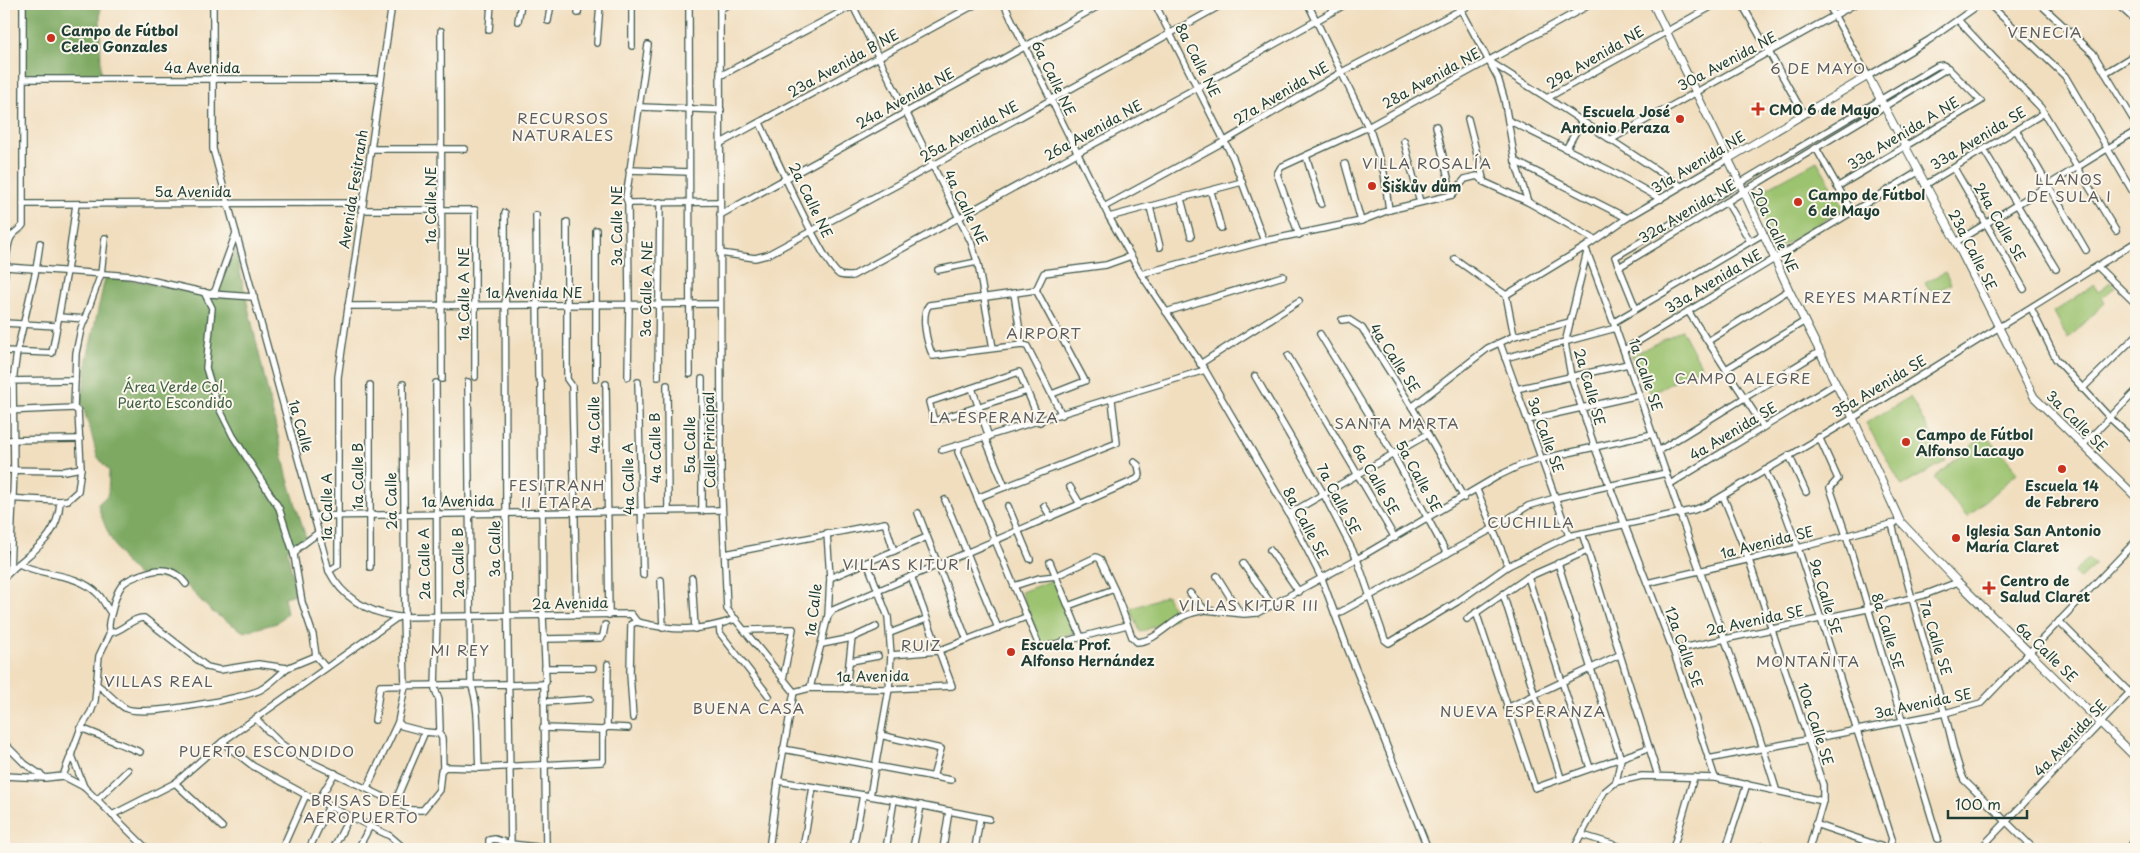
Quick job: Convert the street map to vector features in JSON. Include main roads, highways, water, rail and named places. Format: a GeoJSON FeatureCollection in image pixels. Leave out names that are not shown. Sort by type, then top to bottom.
{"type":"FeatureCollection","features":[{"type":"Feature","properties":{"kind":"place","name":"Campo de Fútbol Celeo Gonzales"},"geometry":{"type":"Point","coordinates":[51,38]}},
{"type":"Feature","properties":{"kind":"place","name":"CMO 6 de Mayo"},"geometry":{"type":"Point","coordinates":[1758,109]}},
{"type":"Feature","properties":{"kind":"place","name":"Escuela José Antonio Peraza"},"geometry":{"type":"Point","coordinates":[1680,119]}},
{"type":"Feature","properties":{"kind":"place","name":"Šiškův dům"},"geometry":{"type":"Point","coordinates":[1372,186]}},
{"type":"Feature","properties":{"kind":"place","name":"Campo de Fútbol 6 de Mayo"},"geometry":{"type":"Point","coordinates":[1798,202]}},
{"type":"Feature","properties":{"kind":"place","name":"Campo de Fútbol Alfonso Lacayo"},"geometry":{"type":"Point","coordinates":[1906,442]}},
{"type":"Feature","properties":{"kind":"place","name":"Escuela 14 de Febrero"},"geometry":{"type":"Point","coordinates":[2062,469]}},
{"type":"Feature","properties":{"kind":"place","name":"Iglesia San Antonio María Claret"},"geometry":{"type":"Point","coordinates":[1956,538]}},
{"type":"Feature","properties":{"kind":"place","name":"Centro de Salud Claret"},"geometry":{"type":"Point","coordinates":[1989,588]}},
{"type":"Feature","properties":{"kind":"place","name":"Escuela Prof. Alfonso Hernández"},"geometry":{"type":"Point","coordinates":[1011,652]}},
{"type":"Feature","properties":{"kind":"district","name":"VENECIA"},"geometry":{"type":"Point","coordinates":[2045,31]}},
{"type":"Feature","properties":{"kind":"district","name":"6 DE MAYO"},"geometry":{"type":"Point","coordinates":[1818,67]}},
{"type":"Feature","properties":{"kind":"district","name":"RECURSOS NATURALES"},"geometry":{"type":"Point","coordinates":[563,126]}},
{"type":"Feature","properties":{"kind":"district","name":"VILLA ROSALÍA"},"geometry":{"type":"Point","coordinates":[1427,162]}},
{"type":"Feature","properties":{"kind":"district","name":"LLANOS DE SULA I"},"geometry":{"type":"Point","coordinates":[2069,186]}},
{"type":"Feature","properties":{"kind":"district","name":"REYES MARTÍNEZ"},"geometry":{"type":"Point","coordinates":[1878,296]}},
{"type":"Feature","properties":{"kind":"district","name":"AIRPORT"},"geometry":{"type":"Point","coordinates":[1044,332]}},
{"type":"Feature","properties":{"kind":"district","name":"CAMPO ALEGRE"},"geometry":{"type":"Point","coordinates":[1743,377]}},
{"type":"Feature","properties":{"kind":"district","name":"LA ESPERANZA"},"geometry":{"type":"Point","coordinates":[994,416]}},
{"type":"Feature","properties":{"kind":"district","name":"SANTA MARTA"},"geometry":{"type":"Point","coordinates":[1397,422]}},
{"type":"Feature","properties":{"kind":"district","name":"FESITRANH II ETAPA"},"geometry":{"type":"Point","coordinates":[557,492]}},
{"type":"Feature","properties":{"kind":"district","name":"CUCHILLA"},"geometry":{"type":"Point","coordinates":[1531,521]}},
{"type":"Feature","properties":{"kind":"district","name":"VILLAS KITUR I"},"geometry":{"type":"Point","coordinates":[907,563]}},
{"type":"Feature","properties":{"kind":"district","name":"VILLAS KITUR III"},"geometry":{"type":"Point","coordinates":[1249,604]}},
{"type":"Feature","properties":{"kind":"district","name":"RUIZ"},"geometry":{"type":"Point","coordinates":[921,644]}},
{"type":"Feature","properties":{"kind":"district","name":"MI REY"},"geometry":{"type":"Point","coordinates":[460,649]}},
{"type":"Feature","properties":{"kind":"district","name":"MONTAÑITA"},"geometry":{"type":"Point","coordinates":[1808,660]}},
{"type":"Feature","properties":{"kind":"district","name":"VILLAS REAL"},"geometry":{"type":"Point","coordinates":[159,680]}},
{"type":"Feature","properties":{"kind":"district","name":"BUENA CASA"},"geometry":{"type":"Point","coordinates":[749,707]}},
{"type":"Feature","properties":{"kind":"district","name":"NUEVA ESPERANZA"},"geometry":{"type":"Point","coordinates":[1523,710]}},
{"type":"Feature","properties":{"kind":"district","name":"PUERTO ESCONDIDO"},"geometry":{"type":"Point","coordinates":[267,750]}},
{"type":"Feature","properties":{"kind":"district","name":"BRISAS DEL AEROPUERTO"},"geometry":{"type":"Point","coordinates":[361,808]}},
{"type":"Feature","properties":{"kind":"park label","name":"Área Verde Col. Puerto Escondido"},"geometry":{"type":"Point","coordinates":[175,394]}}]}
